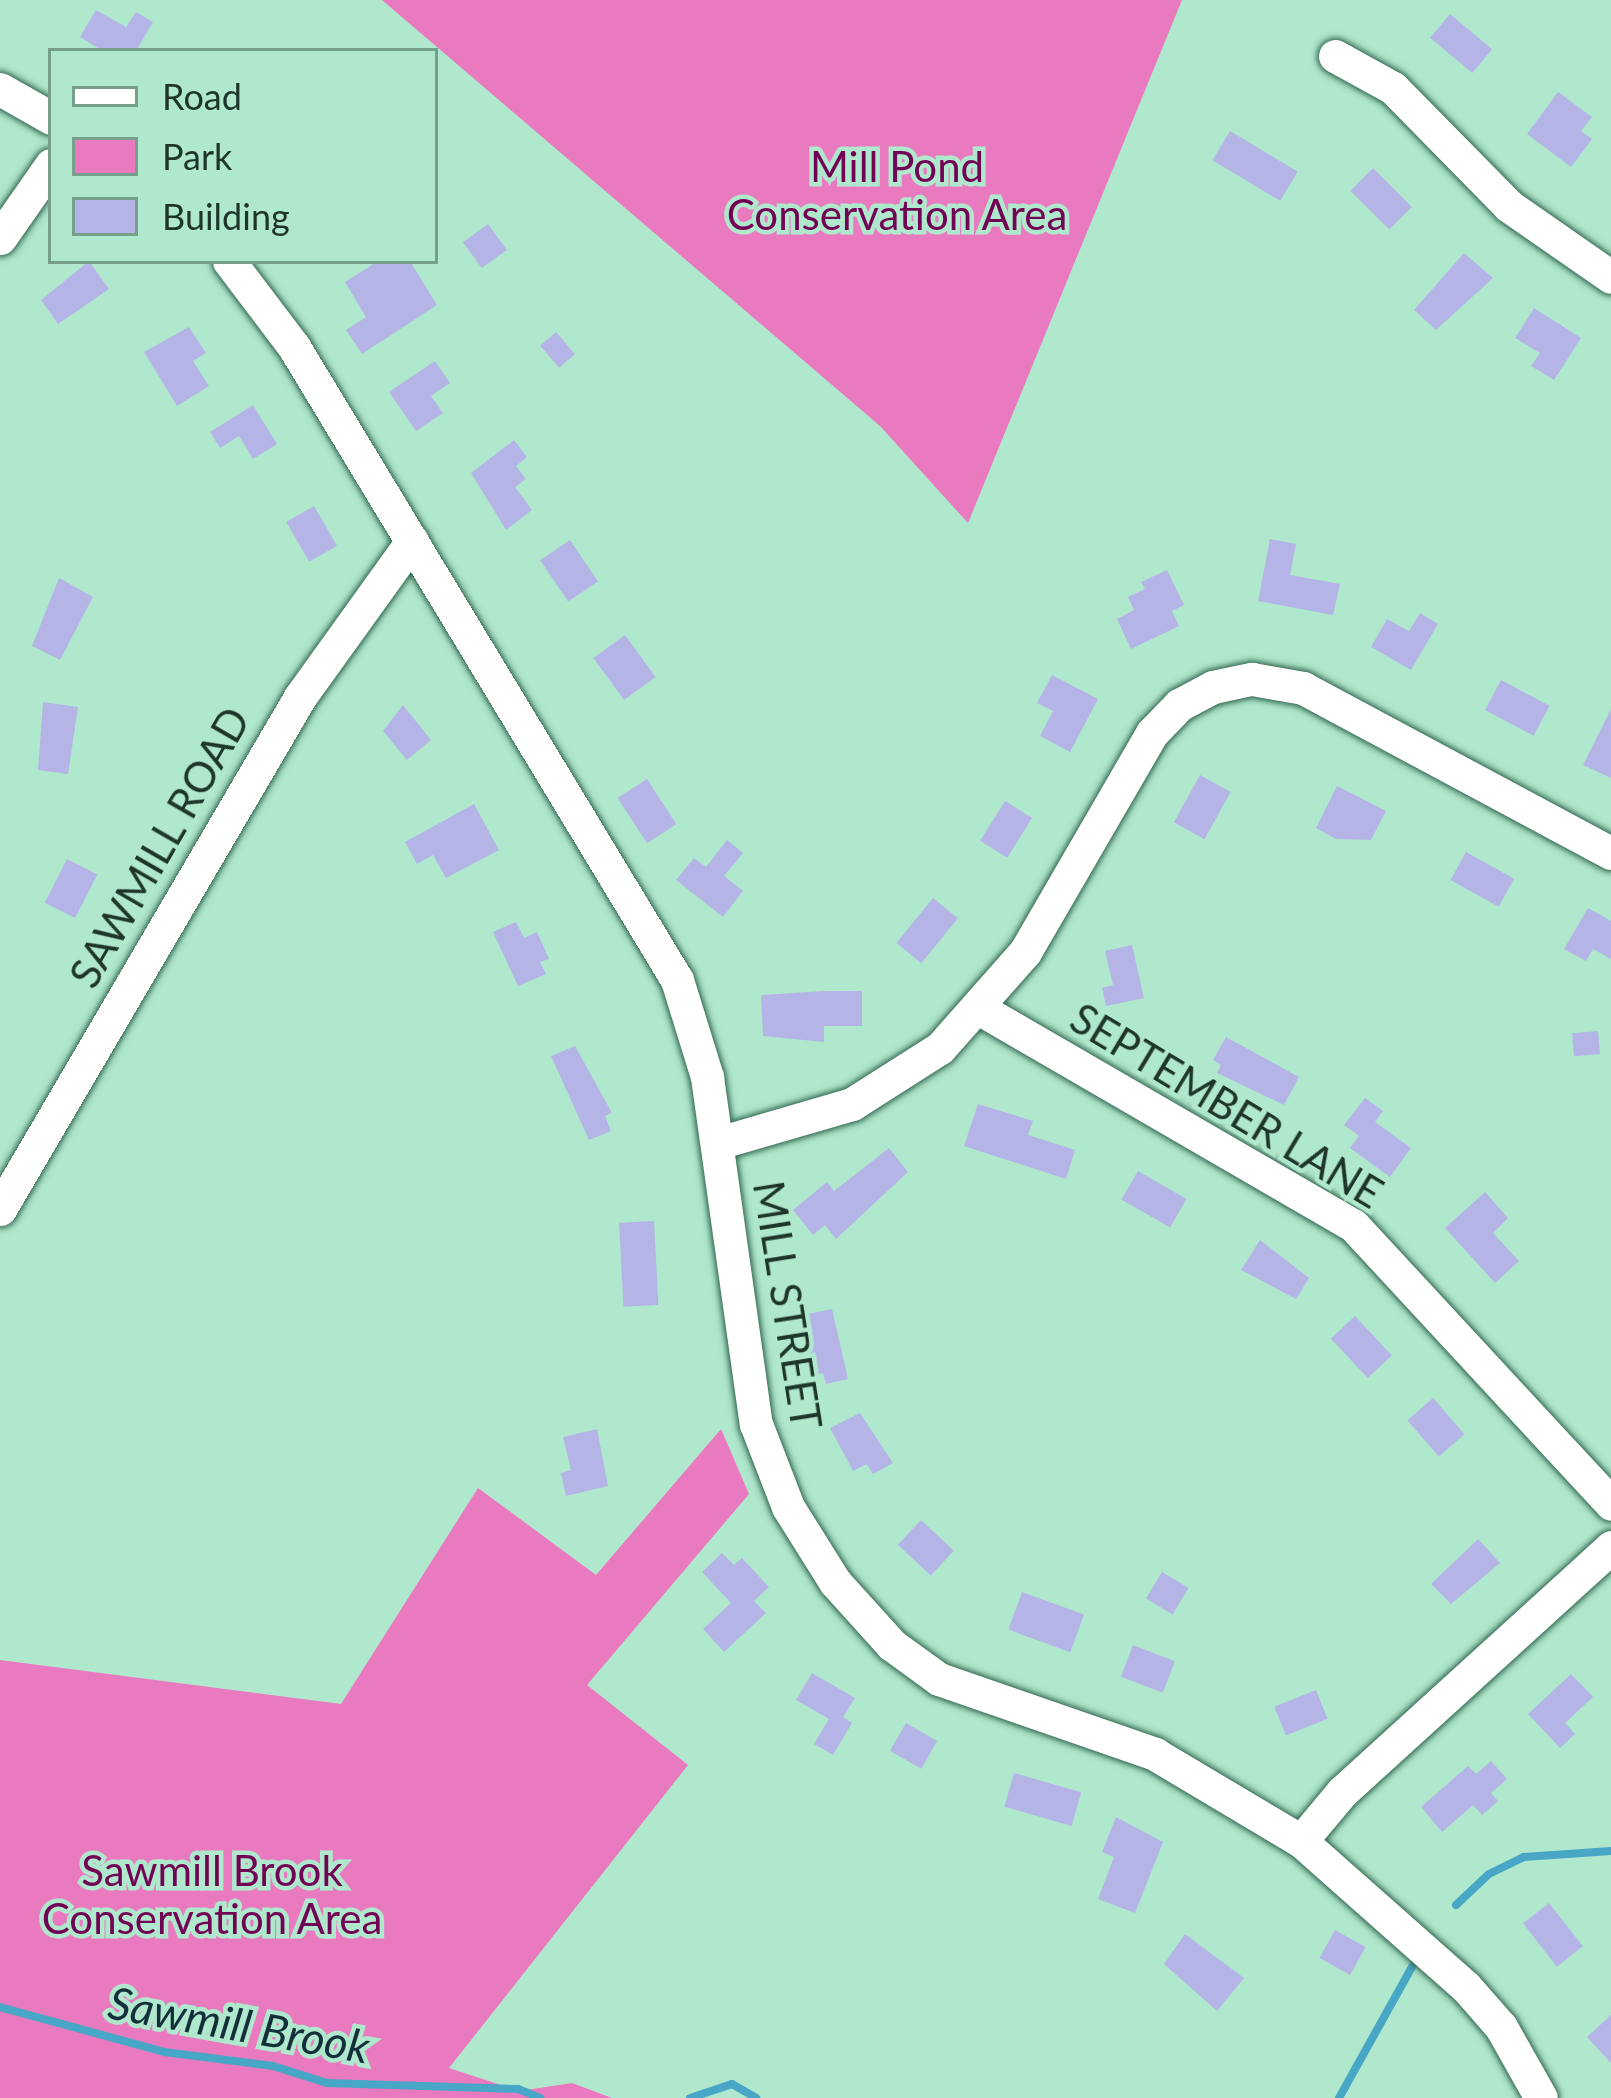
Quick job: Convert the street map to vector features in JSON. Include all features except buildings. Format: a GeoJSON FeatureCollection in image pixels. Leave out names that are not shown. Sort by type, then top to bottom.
{"type":"FeatureCollection","features":[{"type":"Feature","properties":{"kind":"street"},"geometry":{"type":"LineString","coordinates":[[1335,56],[1394,88],[1509,206],[1611,277]]}},
{"type":"Feature","properties":{"kind":"street"},"geometry":{"type":"LineString","coordinates":[[0,88],[48,116]]}},
{"type":"Feature","properties":{"kind":"street"},"geometry":{"type":"LineString","coordinates":[[0,238],[48,169]]}},
{"type":"Feature","properties":{"kind":"street","name":"MILL STREET"},"geometry":{"type":"LineString","coordinates":[[231,264],[294,347],[660,943],[690,1015],[718,1143],[756,1424],[795,1520],[854,1604],[939,1679],[1155,1754],[1301,1841],[1466,1987],[1501,2027],[1541,2098]]}},
{"type":"Feature","properties":{"kind":"street","name":"SAWMILL ROAD"},"geometry":{"type":"LineString","coordinates":[[0,1209],[300,697],[412,541]]}},
{"type":"Feature","properties":{"kind":"street"},"geometry":{"type":"LineString","coordinates":[[718,1143],[852,1104],[919,1066],[980,1009],[1025,952],[1152,733],[1179,705],[1226,683],[1264,680],[1314,693],[1611,853]]}},
{"type":"Feature","properties":{"kind":"street","name":"SEPTEMBER LANE"},"geometry":{"type":"LineString","coordinates":[[980,1009],[1352,1225],[1611,1504]]}},
{"type":"Feature","properties":{"kind":"street"},"geometry":{"type":"LineString","coordinates":[[1301,1841],[1342,1792],[1611,1547]]}},
{"type":"Feature","properties":{"kind":"green space","name":"Mill Pond Conservation Area"},"geometry":{"type":"Polygon","coordinates":[[[382,0],[1182,0],[968,523],[880,426],[382,0]]]}},
{"type":"Feature","properties":{"kind":"green space","name":"Sawmill Brook Conservation Area"},"geometry":{"type":"Polygon","coordinates":[[[721,1429],[749,1494],[587,1685],[688,1765],[449,2068],[519,2091],[572,2083],[612,2098],[0,2098],[0,1660],[341,1704],[478,1488],[596,1575],[721,1429]]]}},
{"type":"Feature","properties":{"kind":"waterway","name":"Sawmill Brook"},"geometry":{"type":"LineString","coordinates":[[1456,1905],[1489,1874],[1524,1857],[1611,1851]]}},
{"type":"Feature","properties":{"kind":"waterway","name":"Sawmill Brook"},"geometry":{"type":"LineString","coordinates":[[1339,2098],[1413,1965]]}},
{"type":"Feature","properties":{"kind":"waterway","name":"Sawmill Brook"},"geometry":{"type":"LineString","coordinates":[[0,2007],[164,2052],[273,2066],[327,2083],[518,2089],[540,2098]]}},
{"type":"Feature","properties":{"kind":"waterway","name":"Sawmill Brook"},"geometry":{"type":"LineString","coordinates":[[690,2098],[732,2084],[756,2098]]}}]}
